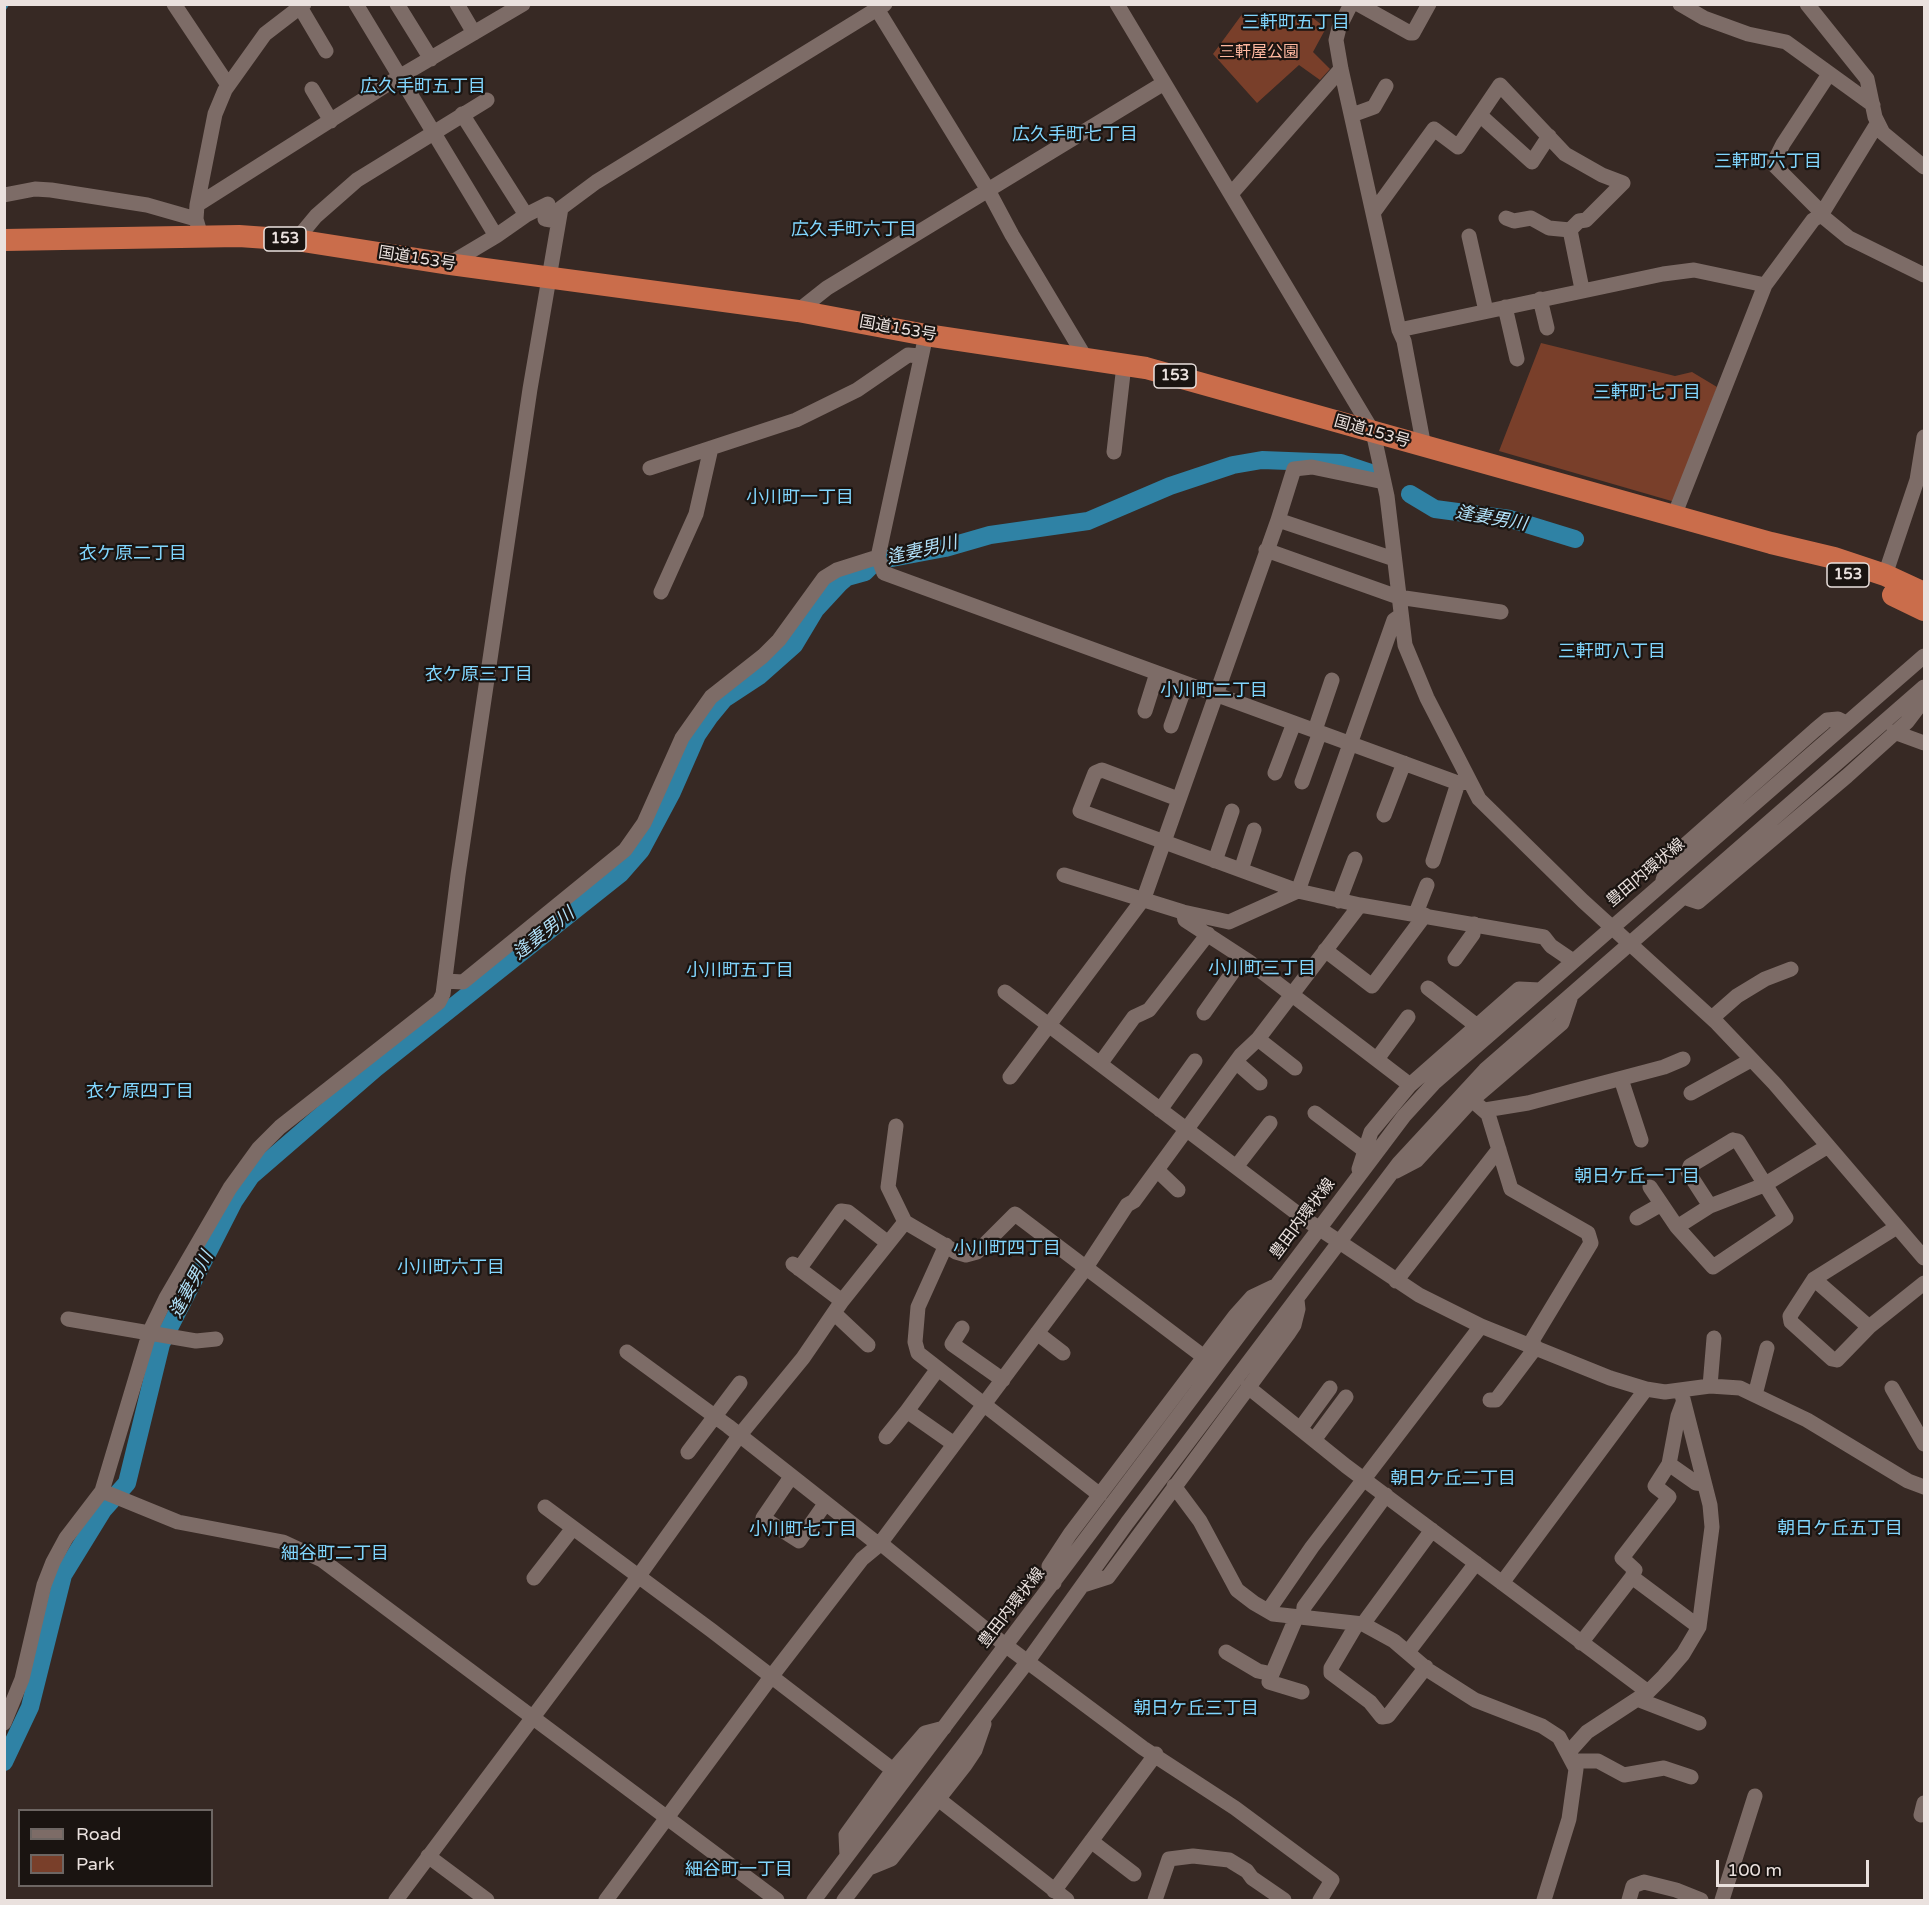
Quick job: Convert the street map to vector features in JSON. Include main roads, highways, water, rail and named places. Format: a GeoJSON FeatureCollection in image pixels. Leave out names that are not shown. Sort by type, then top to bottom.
{"type":"FeatureCollection","features":[{"type":"Feature","properties":{"kind":"highway","name":"国道153号"},"geometry":{"type":"LineString","coordinates":[[4,240],[198,220],[239,236],[296,240],[449,264],[798,311],[923,345],[1085,357],[1146,368],[1771,543],[1834,558],[1885,575],[1924,593]]}},
{"type":"Feature","properties":{"kind":"highway","name":"国道153号"},"geometry":{"type":"LineString","coordinates":[[1771,543],[1788,555],[1866,581],[1924,610]]}},
{"type":"Feature","properties":{"kind":"waterway"},"geometry":{"type":"LineString","coordinates":[[4,10],[8,4]]}},
{"type":"Feature","properties":{"kind":"waterway","name":"逢妻男川"},"geometry":{"type":"LineString","coordinates":[[4,1762],[30,1707],[63,1575],[103,1510],[127,1483],[161,1344],[234,1201],[251,1176],[376,1068],[620,874],[641,850],[672,792],[697,735],[710,716],[724,699],[759,676],[794,645],[815,610],[840,583],[847,577],[865,572],[876,561],[945,548],[990,535],[1088,521],[1170,486],[1233,465],[1262,460],[1341,463],[1371,473]]}},
{"type":"Feature","properties":{"kind":"waterway","name":"逢妻男川"},"geometry":{"type":"LineString","coordinates":[[1410,494],[1435,509],[1510,519],[1575,539]]}},
{"type":"Feature","properties":{"kind":"district","name":"三軒町五丁目"},"geometry":{"type":"Point","coordinates":[1296,23]}},
{"type":"Feature","properties":{"kind":"district","name":"広久手町五丁目"},"geometry":{"type":"Point","coordinates":[423,87]}},
{"type":"Feature","properties":{"kind":"district","name":"広久手町七丁目"},"geometry":{"type":"Point","coordinates":[1075,135]}},
{"type":"Feature","properties":{"kind":"district","name":"三軒町六丁目"},"geometry":{"type":"Point","coordinates":[1768,162]}},
{"type":"Feature","properties":{"kind":"district","name":"広久手町六丁目"},"geometry":{"type":"Point","coordinates":[854,230]}},
{"type":"Feature","properties":{"kind":"district","name":"三軒町七丁目"},"geometry":{"type":"Point","coordinates":[1647,393]}},
{"type":"Feature","properties":{"kind":"district","name":"小川町一丁目"},"geometry":{"type":"Point","coordinates":[800,498]}},
{"type":"Feature","properties":{"kind":"district","name":"衣ケ原二丁目"},"geometry":{"type":"Point","coordinates":[133,554]}},
{"type":"Feature","properties":{"kind":"district","name":"三軒町八丁目"},"geometry":{"type":"Point","coordinates":[1612,652]}},
{"type":"Feature","properties":{"kind":"district","name":"衣ケ原三丁目"},"geometry":{"type":"Point","coordinates":[479,675]}},
{"type":"Feature","properties":{"kind":"district","name":"小川町二丁目"},"geometry":{"type":"Point","coordinates":[1214,691]}},
{"type":"Feature","properties":{"kind":"district","name":"小川町三丁目"},"geometry":{"type":"Point","coordinates":[1262,969]}},
{"type":"Feature","properties":{"kind":"district","name":"小川町五丁目"},"geometry":{"type":"Point","coordinates":[740,971]}},
{"type":"Feature","properties":{"kind":"district","name":"衣ケ原四丁目"},"geometry":{"type":"Point","coordinates":[140,1092]}},
{"type":"Feature","properties":{"kind":"district","name":"朝日ケ丘一丁目"},"geometry":{"type":"Point","coordinates":[1637,1177]}},
{"type":"Feature","properties":{"kind":"district","name":"小川町四丁目"},"geometry":{"type":"Point","coordinates":[1007,1249]}},
{"type":"Feature","properties":{"kind":"district","name":"小川町六丁目"},"geometry":{"type":"Point","coordinates":[451,1268]}},
{"type":"Feature","properties":{"kind":"district","name":"朝日ケ丘二丁目"},"geometry":{"type":"Point","coordinates":[1453,1479]}},
{"type":"Feature","properties":{"kind":"district","name":"朝日ケ丘五丁目"},"geometry":{"type":"Point","coordinates":[1840,1529]}},
{"type":"Feature","properties":{"kind":"district","name":"小川町七丁目"},"geometry":{"type":"Point","coordinates":[803,1530]}},
{"type":"Feature","properties":{"kind":"district","name":"細谷町二丁目"},"geometry":{"type":"Point","coordinates":[335,1554]}},
{"type":"Feature","properties":{"kind":"district","name":"朝日ケ丘三丁目"},"geometry":{"type":"Point","coordinates":[1196,1709]}},
{"type":"Feature","properties":{"kind":"district","name":"細谷町一丁目"},"geometry":{"type":"Point","coordinates":[739,1870]}},
{"type":"Feature","properties":{"kind":"park label","name":"三軒屋公園"},"geometry":{"type":"Point","coordinates":[1259,53]}}]}
